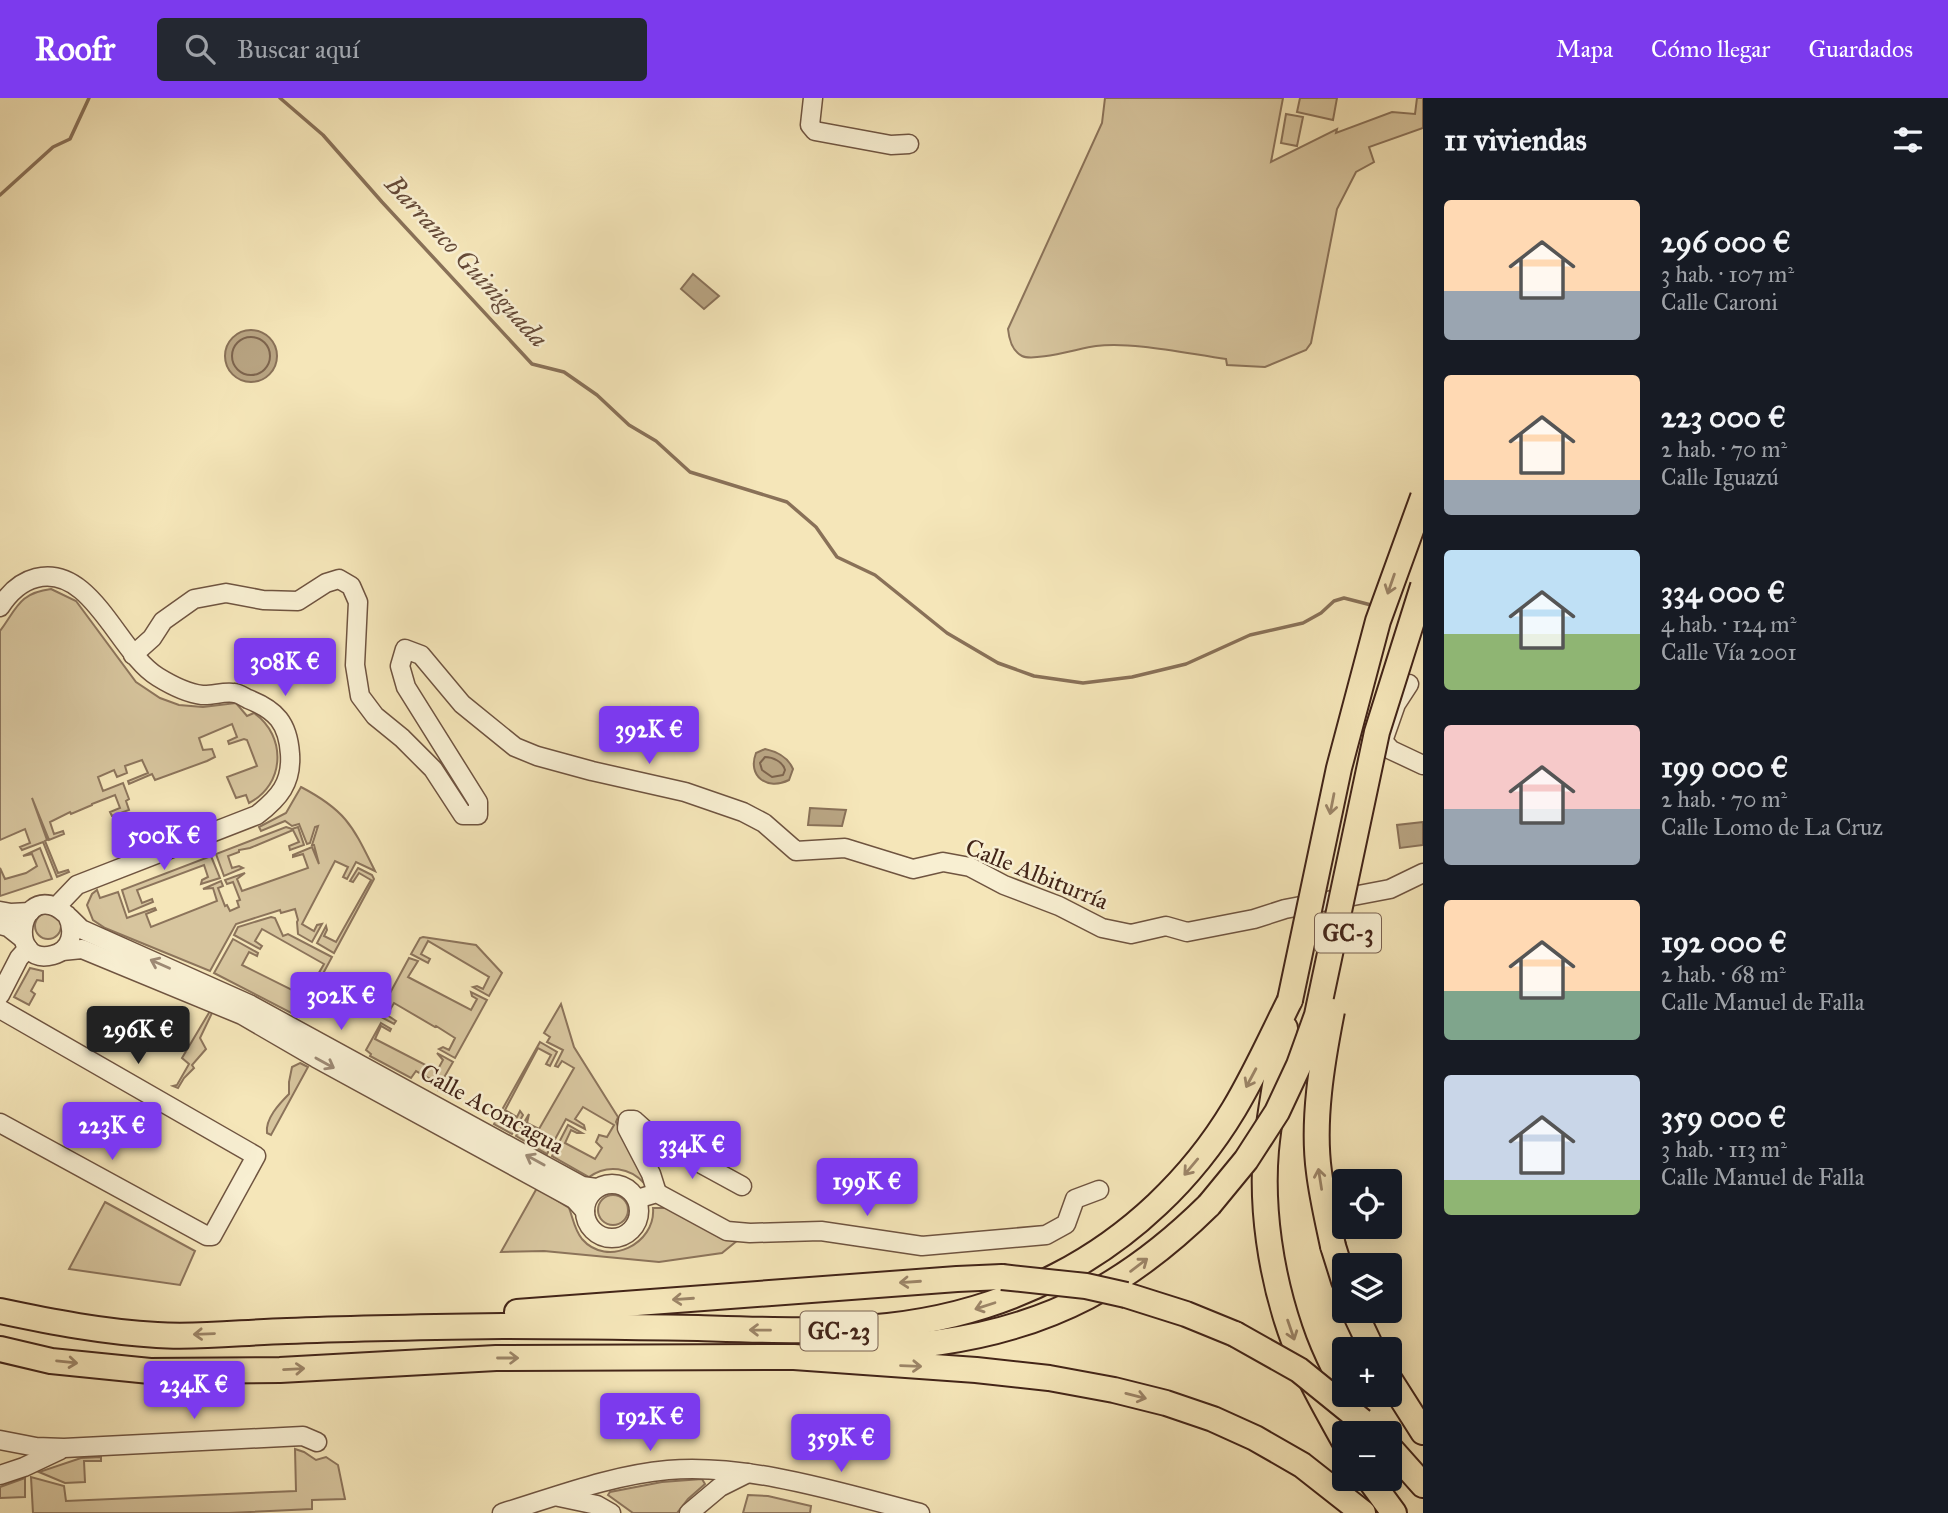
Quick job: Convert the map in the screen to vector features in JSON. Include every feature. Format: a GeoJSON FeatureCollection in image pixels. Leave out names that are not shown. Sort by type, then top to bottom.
{"type":"FeatureCollection","features":[{"type":"Feature","properties":{"kind":"highway","name":"GC-3"},"geometry":{"type":"LineString","coordinates":[[1333,1421],[1291,1332],[1274,1265],[1266,1203],[1266,1151],[1290,1000],[1346,741],[1378,621],[1423,497]]}},
{"type":"Feature","properties":{"kind":"highway","name":"GC-23"},"geometry":{"type":"LineString","coordinates":[[0,1349],[51,1361],[150,1371],[280,1370],[496,1358],[794,1357],[942,1342],[1001,1330],[1065,1308],[1125,1276],[1180,1234],[1209,1205],[1245,1160],[1277,1112],[1299,1065],[1317,1015],[1377,732],[1423,586]]}},
{"type":"Feature","properties":{"kind":"highway","name":"GC-3"},"geometry":{"type":"LineString","coordinates":[[1335,1253],[1318,1170],[1322,1059],[1391,732],[1423,626]]}},
{"type":"Feature","properties":{"kind":"highway","name":"GC-23"},"geometry":{"type":"LineString","coordinates":[[0,1311],[74,1326],[159,1335],[370,1328],[600,1326],[826,1331],[884,1328],[959,1315],[1017,1294],[1058,1275],[1099,1251],[1172,1191],[1202,1155],[1232,1112],[1290,1000]]}},
{"type":"Feature","properties":{"kind":"highway"},"geometry":{"type":"LineString","coordinates":[[370,1328],[573,1307],[1003,1277],[1086,1286],[1126,1295],[1186,1314],[1235,1334],[1299,1370],[1361,1421]]}},
{"type":"Feature","properties":{"kind":"highway"},"geometry":{"type":"LineString","coordinates":[[794,1357],[976,1370],[1114,1390],[1167,1403],[1213,1419],[1255,1438],[1302,1465],[1363,1513]]}},
{"type":"Feature","properties":{"kind":"highway"},"geometry":{"type":"LineString","coordinates":[[1402,1399],[1423,1432]]}},
{"type":"Feature","properties":{"kind":"highway"},"geometry":{"type":"LineString","coordinates":[[1402,1461],[1423,1485]]}},
{"type":"Feature","properties":{"kind":"highway"},"geometry":{"type":"LineString","coordinates":[[1378,1491],[1394,1513]]}},
{"type":"Feature","properties":{"kind":"street"},"geometry":{"type":"LineString","coordinates":[[813,98],[810,125],[815,131],[891,145],[909,144]]}},
{"type":"Feature","properties":{"kind":"street"},"geometry":{"type":"LineString","coordinates":[[0,607],[20,584],[32,578],[45,576],[63,579],[86,593],[133,655],[154,675],[178,689],[201,695],[234,692],[266,706],[279,719],[289,735],[291,767],[286,787],[276,800],[257,815],[77,885],[61,911]]}},
{"type":"Feature","properties":{"kind":"street","name":"Calle Albiturría"},"geometry":{"type":"LineString","coordinates":[[133,655],[152,638],[163,621],[194,599],[226,593],[263,600],[298,601],[326,583],[340,579],[351,586],[358,602],[355,664],[360,696],[375,716],[433,769],[463,815],[478,815],[478,802],[406,687],[400,666],[405,649],[421,655],[461,704],[514,747],[537,756],[642,784],[685,792],[743,812],[764,823],[796,851],[845,848],[914,869],[943,862],[970,867],[1102,928],[1131,934],[1166,926],[1187,932],[1254,919],[1285,908],[1390,889],[1423,873]]}},
{"type":"Feature","properties":{"kind":"street"},"geometry":{"type":"LineString","coordinates":[[1409,684],[1396,704],[1383,741],[1391,750],[1423,765]]}},
{"type":"Feature","properties":{"kind":"street"},"geometry":{"type":"LineString","coordinates":[[0,911],[30,912],[47,906],[61,911],[72,930],[68,945],[62,951],[41,956],[8,927],[0,925]]}},
{"type":"Feature","properties":{"kind":"street","name":"Calle Aconcagua"},"geometry":{"type":"LineString","coordinates":[[61,911],[81,929],[248,1004],[582,1186],[596,1188]]}},
{"type":"Feature","properties":{"kind":"street"},"geometry":{"type":"LineString","coordinates":[[0,995],[25,943],[22,924],[30,912]]}},
{"type":"Feature","properties":{"kind":"street","name":"Calle Aconcagua"},"geometry":{"type":"LineString","coordinates":[[62,951],[82,949],[242,1015],[574,1199],[584,1211]]}},
{"type":"Feature","properties":{"kind":"street"},"geometry":{"type":"LineString","coordinates":[[0,1009],[256,1156],[212,1236],[207,1236],[0,1123]]}},
{"type":"Feature","properties":{"kind":"street"},"geometry":{"type":"LineString","coordinates":[[742,1186],[654,1138],[634,1120],[628,1120],[626,1128],[651,1174],[657,1193],[727,1231],[821,1231],[922,1246],[1046,1235],[1066,1224],[1075,1199],[1099,1190]]}},
{"type":"Feature","properties":{"kind":"street"},"geometry":{"type":"LineString","coordinates":[[614,1184],[631,1191],[637,1199],[639,1216],[636,1225],[623,1237],[605,1238],[590,1228],[584,1211],[586,1202],[596,1188],[614,1184]]}},
{"type":"Feature","properties":{"kind":"street"},"geometry":{"type":"LineString","coordinates":[[637,1199],[657,1193]]}},
{"type":"Feature","properties":{"kind":"street"},"geometry":{"type":"LineString","coordinates":[[0,1440],[36,1447],[64,1448],[303,1436],[317,1441]]}},
{"type":"Feature","properties":{"kind":"street"},"geometry":{"type":"LineString","coordinates":[[0,1475],[64,1448]]}},
{"type":"Feature","properties":{"kind":"street"},"geometry":{"type":"LineString","coordinates":[[502,1513],[621,1478],[669,1470],[751,1472],[920,1513]]}},
{"type":"Feature","properties":{"kind":"street"},"geometry":{"type":"LineString","coordinates":[[689,1513],[720,1488],[751,1472]]}},
{"type":"Feature","properties":{"kind":"street"},"geometry":{"type":"LineString","coordinates":[[556,1496],[597,1505],[611,1513]]}},
{"type":"Feature","properties":{"kind":"shaded area"},"geometry":{"type":"Polygon","coordinates":[[[1105,98],[1283,98],[1271,162],[1337,129],[1336,133],[1392,112],[1415,114],[1417,98],[1423,98],[1423,128],[1369,147],[1374,162],[1356,172],[1337,209],[1311,343],[1306,350],[1265,367],[1227,365],[1226,359],[1126,345],[1096,346],[1036,357],[1022,356],[1013,348],[1008,329],[1102,123],[1105,98]]]}},
{"type":"Feature","properties":{"kind":"shaded area"},"geometry":{"type":"Polygon","coordinates":[[[1300,98],[1337,98],[1333,120],[1297,112],[1300,98]]]}},
{"type":"Feature","properties":{"kind":"shaded area"},"geometry":{"type":"Polygon","coordinates":[[[1286,114],[1303,117],[1297,146],[1281,143],[1286,114]]]}},
{"type":"Feature","properties":{"kind":"shaded area"},"geometry":{"type":"Polygon","coordinates":[[[51,589],[76,601],[136,682],[160,698],[179,705],[203,707],[236,703],[247,716],[254,713],[265,723],[272,734],[277,760],[270,785],[261,795],[249,803],[246,795],[236,798],[227,777],[257,766],[247,740],[229,744],[228,741],[237,737],[232,724],[199,738],[203,750],[212,749],[215,757],[207,761],[155,780],[152,774],[129,784],[128,781],[148,773],[142,760],[125,766],[127,773],[117,777],[114,770],[98,777],[103,791],[123,783],[129,799],[126,801],[129,810],[112,816],[110,812],[120,808],[115,795],[50,822],[54,834],[63,831],[64,834],[49,840],[32,798],[58,873],[69,872],[57,877],[43,842],[22,850],[20,847],[30,843],[25,829],[0,840],[0,631],[25,598],[51,589]]]}},
{"type":"Feature","properties":{"kind":"shaded area"},"geometry":{"type":"Polygon","coordinates":[[[301,787],[329,804],[347,822],[375,871],[356,862],[347,879],[343,877],[348,867],[335,861],[302,924],[314,931],[317,925],[322,924],[312,942],[298,934],[295,909],[281,913],[280,910],[236,924],[210,971],[105,928],[93,920],[87,905],[97,890],[100,898],[118,892],[127,918],[155,908],[156,910],[146,914],[151,927],[217,901],[213,888],[203,889],[221,881],[223,886],[218,888],[225,906],[227,905],[230,911],[239,907],[237,901],[240,900],[233,882],[227,884],[225,880],[245,873],[237,879],[242,891],[308,868],[303,854],[293,855],[312,847],[319,864],[312,845],[318,826],[307,844],[299,824],[292,826],[285,821],[261,831],[259,827],[286,813],[301,787]]]}},
{"type":"Feature","properties":{"kind":"shaded area"},"geometry":{"type":"Polygon","coordinates":[[[286,827],[298,827],[304,845],[290,850],[289,846],[299,842],[293,830],[239,850],[228,856],[232,868],[243,868],[224,876],[216,854],[286,827]]]}},
{"type":"Feature","properties":{"kind":"shaded area"},"geometry":{"type":"Polygon","coordinates":[[[40,848],[52,879],[0,896],[0,868],[5,879],[26,873],[37,866],[32,854],[23,856],[40,848]]]}},
{"type":"Feature","properties":{"kind":"shaded area"},"geometry":{"type":"Polygon","coordinates":[[[211,856],[220,878],[201,884],[202,880],[208,877],[204,865],[137,890],[142,903],[152,899],[153,902],[129,912],[122,890],[211,856]]]}},
{"type":"Feature","properties":{"kind":"shaded area"},"geometry":{"type":"Polygon","coordinates":[[[358,868],[372,875],[374,879],[334,953],[317,943],[326,926],[324,936],[336,942],[371,880],[359,873],[353,882],[350,881],[358,868]]]}},
{"type":"Feature","properties":{"kind":"shaded area"},"geometry":{"type":"Polygon","coordinates":[[[48,913],[57,917],[61,926],[57,935],[48,939],[39,935],[35,926],[39,917],[48,913]]]}},
{"type":"Feature","properties":{"kind":"shaded area"},"geometry":{"type":"Polygon","coordinates":[[[275,918],[283,936],[288,934],[332,957],[319,981],[307,974],[317,976],[324,964],[262,929],[255,941],[262,946],[260,949],[234,935],[238,927],[275,918]]]}},
{"type":"Feature","properties":{"kind":"shaded area"},"geometry":{"type":"Polygon","coordinates":[[[423,937],[476,945],[502,973],[489,996],[473,987],[483,989],[489,977],[428,941],[421,954],[430,959],[428,963],[411,954],[423,937]]]}},
{"type":"Feature","properties":{"kind":"shaded area"},"geometry":{"type":"Polygon","coordinates":[[[233,939],[258,953],[257,956],[249,952],[242,965],[306,997],[312,986],[306,983],[305,978],[317,985],[299,1017],[214,973],[233,939]]]}},
{"type":"Feature","properties":{"kind":"shaded area"},"geometry":{"type":"Polygon","coordinates":[[[409,958],[418,961],[408,977],[471,1010],[477,999],[471,992],[487,1000],[455,1058],[439,1049],[443,1047],[449,1050],[455,1038],[436,1026],[394,1003],[387,1015],[396,1021],[394,1024],[381,1017],[387,1008],[383,1006],[409,958]]]}},
{"type":"Feature","properties":{"kind":"shaded area"},"geometry":{"type":"Polygon","coordinates":[[[30,968],[43,971],[43,981],[37,980],[31,991],[35,994],[29,1005],[14,997],[30,968]]]}},
{"type":"Feature","properties":{"kind":"shaded area"},"geometry":{"type":"Polygon","coordinates":[[[561,1004],[574,1047],[618,1117],[616,1122],[645,1184],[632,1174],[618,1169],[603,1170],[589,1177],[552,1156],[568,1125],[582,1133],[571,1130],[565,1143],[595,1159],[602,1148],[596,1142],[599,1135],[607,1137],[614,1125],[583,1107],[575,1119],[584,1125],[585,1129],[566,1119],[547,1154],[516,1136],[529,1114],[527,1123],[539,1129],[574,1068],[562,1061],[558,1067],[555,1066],[563,1050],[547,1042],[550,1037],[544,1033],[561,1004]]]}},
{"type":"Feature","properties":{"kind":"shaded area"},"geometry":{"type":"Polygon","coordinates":[[[210,1011],[212,1013],[200,1038],[206,1049],[178,1088],[173,1086],[177,1085],[189,1064],[182,1058],[210,1011]]]}},
{"type":"Feature","properties":{"kind":"shaded area"},"geometry":{"type":"Polygon","coordinates":[[[381,1023],[391,1029],[390,1031],[381,1026],[375,1039],[437,1071],[443,1060],[437,1053],[453,1062],[438,1088],[438,1083],[416,1071],[411,1078],[370,1056],[366,1050],[381,1023]]]}},
{"type":"Feature","properties":{"kind":"shaded area"},"geometry":{"type":"Polygon","coordinates":[[[540,1042],[557,1052],[550,1066],[546,1064],[551,1055],[538,1048],[505,1110],[517,1117],[520,1111],[523,1115],[512,1134],[494,1124],[540,1042]]]}},
{"type":"Feature","properties":{"kind":"shaded area"},"geometry":{"type":"Polygon","coordinates":[[[300,1063],[308,1067],[271,1135],[267,1133],[270,1117],[289,1094],[292,1067],[300,1063]]]}},
{"type":"Feature","properties":{"kind":"shaded area"},"geometry":{"type":"Polygon","coordinates":[[[537,1188],[569,1208],[582,1239],[592,1247],[604,1251],[628,1248],[638,1241],[647,1232],[652,1221],[653,1208],[667,1208],[738,1240],[722,1253],[659,1262],[544,1251],[501,1252],[537,1188]]]}},
{"type":"Feature","properties":{"kind":"shaded area"},"geometry":{"type":"Polygon","coordinates":[[[613,1195],[623,1200],[628,1210],[623,1220],[613,1225],[603,1220],[598,1210],[603,1200],[613,1195]]]}},
{"type":"Feature","properties":{"kind":"shaded area"},"geometry":{"type":"Polygon","coordinates":[[[105,1202],[195,1251],[180,1285],[69,1269],[105,1202]]]}},
{"type":"Feature","properties":{"kind":"shaded area"},"geometry":{"type":"Polygon","coordinates":[[[295,1449],[316,1460],[326,1457],[338,1465],[345,1499],[312,1500],[312,1509],[229,1513],[33,1513],[31,1477],[64,1486],[66,1501],[296,1491],[295,1449]]]}},
{"type":"Feature","properties":{"kind":"shaded area"},"geometry":{"type":"Polygon","coordinates":[[[101,1457],[101,1461],[84,1461],[85,1482],[65,1483],[39,1472],[81,1458],[101,1457]]]}},
{"type":"Feature","properties":{"kind":"shaded area"},"geometry":{"type":"Polygon","coordinates":[[[25,1478],[25,1497],[0,1498],[0,1487],[25,1478]]]}},
{"type":"Feature","properties":{"kind":"shaded area"},"geometry":{"type":"Polygon","coordinates":[[[702,1479],[705,1484],[677,1513],[633,1513],[608,1495],[610,1492],[662,1482],[702,1479]]]}},
{"type":"Feature","properties":{"kind":"shaded area"},"geometry":{"type":"Polygon","coordinates":[[[748,1495],[768,1496],[811,1506],[810,1513],[743,1513],[748,1495]]]}},
{"type":"Feature","properties":{"kind":"water"},"geometry":{"type":"Polygon","coordinates":[[[693,274],[719,296],[704,309],[681,289],[693,274]]]}},
{"type":"Feature","properties":{"kind":"water"},"geometry":{"type":"Polygon","coordinates":[[[251,330],[261,332],[269,338],[275,346],[275,366],[269,374],[261,380],[251,382],[241,380],[233,374],[227,366],[225,356],[227,346],[233,338],[241,332],[251,330]]]}},
{"type":"Feature","properties":{"kind":"water"},"geometry":{"type":"Polygon","coordinates":[[[765,749],[778,753],[788,761],[793,769],[789,780],[773,784],[757,775],[754,768],[756,753],[765,749]]]}},
{"type":"Feature","properties":{"kind":"water"},"geometry":{"type":"Polygon","coordinates":[[[810,808],[846,810],[842,826],[808,825],[810,808]]]}},
{"type":"Feature","properties":{"kind":"water"},"geometry":{"type":"Polygon","coordinates":[[[1423,822],[1423,845],[1400,848],[1397,825],[1423,822]]]}},
{"type":"Feature","properties":{"kind":"waterway","name":"Barranco Guiniguada"},"geometry":{"type":"LineString","coordinates":[[0,195],[53,147],[70,139],[89,98]]}},
{"type":"Feature","properties":{"kind":"waterway","name":"Barranco Guiniguada"},"geometry":{"type":"LineString","coordinates":[[280,98],[323,135],[532,364],[564,372],[597,395],[629,425],[656,441],[690,472],[787,502],[816,527],[837,557],[875,575],[947,633],[998,663],[1034,676],[1083,683],[1132,677],[1186,664],[1250,635],[1303,623],[1321,613],[1334,601],[1344,598],[1375,606]]}}]}
